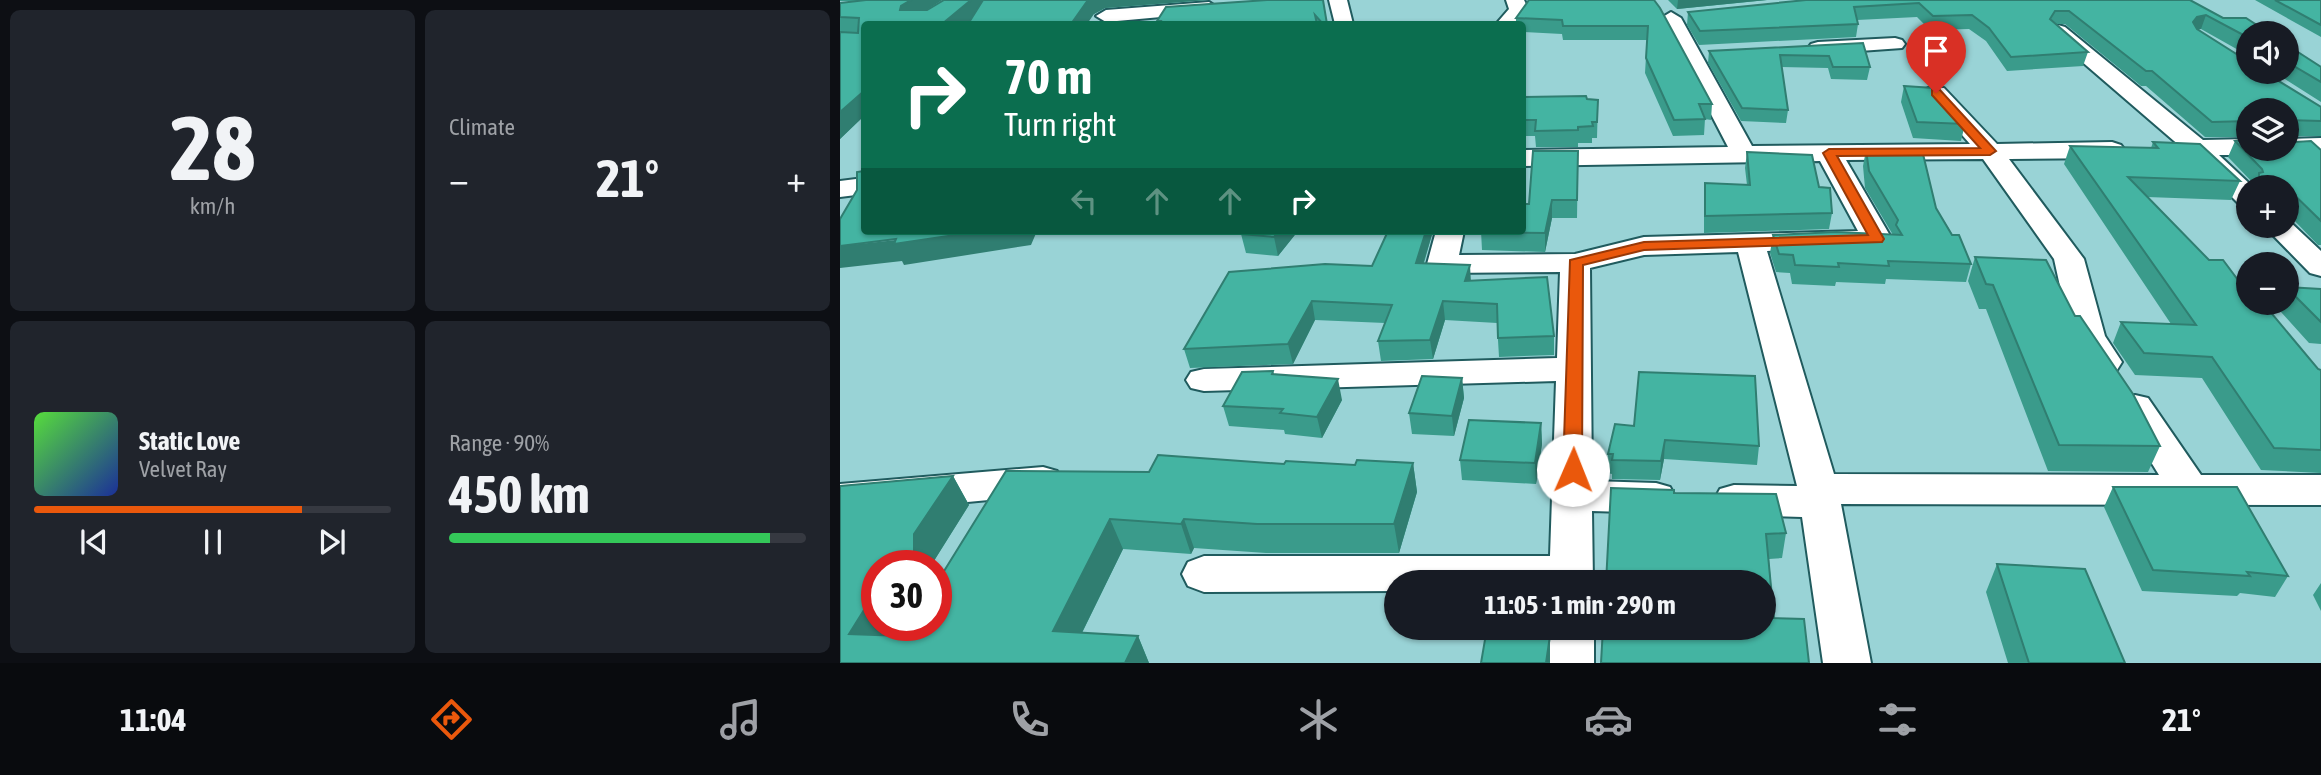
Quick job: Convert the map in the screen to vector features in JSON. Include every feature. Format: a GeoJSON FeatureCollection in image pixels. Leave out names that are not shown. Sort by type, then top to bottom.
{"type":"FeatureCollection","features":[{"type":"Feature","properties":{"kind":"street"},"geometry":{"type":"LineString","coordinates":[[1338,0],[1343,21]]}},
{"type":"Feature","properties":{"kind":"street"},"geometry":{"type":"LineString","coordinates":[[1509,21],[1519,10],[1515,0]]}},
{"type":"Feature","properties":{"kind":"street"},"geometry":{"type":"LineString","coordinates":[[1108,13],[1222,7]]}},
{"type":"Feature","properties":{"kind":"street"},"geometry":{"type":"LineString","coordinates":[[1670,11],[1704,54],[1744,154]]}},
{"type":"Feature","properties":{"kind":"street"},"geometry":{"type":"LineString","coordinates":[[2057,31],[2197,148],[2236,186]]}},
{"type":"Feature","properties":{"kind":"street"},"geometry":{"type":"LineString","coordinates":[[1800,49],[1895,44]]}},
{"type":"Feature","properties":{"kind":"street"},"geometry":{"type":"LineString","coordinates":[[1936,93],[1990,151],[2069,259],[2088,336],[2189,489]]}},
{"type":"Feature","properties":{"kind":"street"},"geometry":{"type":"LineString","coordinates":[[2299,147],[2321,146]]}},
{"type":"Feature","properties":{"kind":"street"},"geometry":{"type":"LineString","coordinates":[[1526,158],[2236,147]]}},
{"type":"Feature","properties":{"kind":"street"},"geometry":{"type":"LineString","coordinates":[[1449,235],[1442,264],[1575,263],[1644,246],[1877,239],[1829,153]]}},
{"type":"Feature","properties":{"kind":"street"},"geometry":{"type":"LineString","coordinates":[[2291,238],[2321,267]]}},
{"type":"Feature","properties":{"kind":"street"},"geometry":{"type":"LineString","coordinates":[[1750,243],[1819,496],[1847,663]]}},
{"type":"Feature","properties":{"kind":"street"},"geometry":{"type":"LineString","coordinates":[[1571,570],[1575,263]]}},
{"type":"Feature","properties":{"kind":"street"},"geometry":{"type":"LineString","coordinates":[[1204,380],[1574,369]]}},
{"type":"Feature","properties":{"kind":"street"},"geometry":{"type":"LineString","coordinates":[[840,499],[996,502],[1084,478]]}},
{"type":"Feature","properties":{"kind":"street"},"geometry":{"type":"LineString","coordinates":[[1572,495],[1819,496],[2189,489],[2321,490]]}},
{"type":"Feature","properties":{"kind":"street"},"geometry":{"type":"LineString","coordinates":[[1204,574],[1384,576]]}},
{"type":"Feature","properties":{"kind":"street"},"geometry":{"type":"LineString","coordinates":[[1570,663],[1571,640]]}},
{"type":"Feature","properties":{"kind":"building"},"geometry":{"type":"Polygon","coordinates":[[[911,0],[901,6],[900,10],[927,10],[944,0],[971,0],[946,21],[861,21],[861,94],[840,112],[840,32],[858,33],[859,18],[840,17],[840,3],[911,0]]]}},
{"type":"Feature","properties":{"kind":"building"},"geometry":{"type":"Polygon","coordinates":[[[983,0],[1088,0],[1073,21],[970,21],[983,0]]]}},
{"type":"Feature","properties":{"kind":"building"},"geometry":{"type":"Polygon","coordinates":[[[1267,0],[1323,0],[1326,21],[1320,21],[1315,15],[1316,21],[1157,21],[1166,7],[1267,0]]]}},
{"type":"Feature","properties":{"kind":"building"},"geometry":{"type":"Polygon","coordinates":[[[1529,0],[1654,0],[1712,104],[1699,104],[1705,119],[1674,120],[1646,58],[1648,26],[1563,26],[1562,20],[1516,18],[1529,0]]]}},
{"type":"Feature","properties":{"kind":"building"},"geometry":{"type":"Polygon","coordinates":[[[1806,0],[2190,0],[2223,18],[2246,18],[2251,21],[2236,21],[2236,31],[2206,15],[2197,17],[2193,22],[2197,29],[2236,54],[2236,84],[2284,84],[2321,107],[2321,121],[2299,120],[2299,98],[2236,98],[2236,121],[2212,122],[2152,71],[2146,71],[2069,11],[2055,11],[2050,19],[2088,52],[2011,57],[1989,28],[1972,15],[1933,16],[1919,3],[1854,7],[1858,24],[1700,31],[1688,12],[1806,0]]]}},
{"type":"Feature","properties":{"kind":"building"},"geometry":{"type":"Polygon","coordinates":[[[2275,0],[2321,0],[2321,25],[2275,0]]]}},
{"type":"Feature","properties":{"kind":"building"},"geometry":{"type":"Polygon","coordinates":[[[1863,43],[1870,67],[1833,67],[1829,56],[1780,55],[1788,110],[1742,108],[1709,51],[1863,43]]]}},
{"type":"Feature","properties":{"kind":"building"},"geometry":{"type":"Polygon","coordinates":[[[2299,53],[2321,67],[2321,82],[2299,69],[2299,53]]]}},
{"type":"Feature","properties":{"kind":"building"},"geometry":{"type":"Polygon","coordinates":[[[1904,86],[1934,88],[1965,124],[1917,122],[1904,86]]]}},
{"type":"Feature","properties":{"kind":"building"},"geometry":{"type":"Polygon","coordinates":[[[1586,96],[1587,99],[1598,100],[1597,122],[1592,122],[1593,126],[1578,127],[1578,130],[1535,131],[1536,120],[1526,120],[1526,97],[1586,96]]]}},
{"type":"Feature","properties":{"kind":"building"},"geometry":{"type":"Polygon","coordinates":[[[2311,141],[2321,150],[2321,221],[2299,200],[2299,175],[2259,175],[2263,172],[2254,161],[2299,161],[2299,142],[2311,141]]]}},
{"type":"Feature","properties":{"kind":"building"},"geometry":{"type":"Polygon","coordinates":[[[2153,142],[2200,144],[2236,177],[2236,181],[2128,177],[2209,260],[2223,260],[2236,277],[2236,315],[2273,315],[2321,370],[2321,450],[2274,448],[2212,357],[2144,353],[2121,322],[2196,325],[2070,146],[2158,148],[2153,142]]]}},
{"type":"Feature","properties":{"kind":"building"},"geometry":{"type":"Polygon","coordinates":[[[1866,150],[1923,154],[1936,208],[1952,235],[1959,235],[1971,264],[1888,261],[1889,266],[1838,263],[1839,267],[1795,265],[1793,255],[1779,254],[1773,235],[1836,232],[1902,235],[1896,225],[1898,220],[1869,171],[1866,150]]]}},
{"type":"Feature","properties":{"kind":"building"},"geometry":{"type":"Polygon","coordinates":[[[1533,151],[1578,151],[1577,200],[1552,200],[1545,233],[1526,233],[1526,204],[1529,204],[1533,151]]]}},
{"type":"Feature","properties":{"kind":"building"},"geometry":{"type":"Polygon","coordinates":[[[1747,152],[1812,155],[1819,187],[1830,188],[1832,213],[1705,216],[1705,183],[1750,185],[1747,152]]]}},
{"type":"Feature","properties":{"kind":"building"},"geometry":{"type":"Polygon","coordinates":[[[861,171],[861,235],[955,235],[894,244],[896,239],[840,246],[840,219],[857,190],[857,172],[861,171]]]}},
{"type":"Feature","properties":{"kind":"building"},"geometry":{"type":"Polygon","coordinates":[[[1386,235],[1425,235],[1416,263],[1470,265],[1465,281],[1547,277],[1554,336],[1498,338],[1497,304],[1443,301],[1430,340],[1378,341],[1392,305],[1312,301],[1288,344],[1184,349],[1229,272],[1325,264],[1372,266],[1386,235]]]}},
{"type":"Feature","properties":{"kind":"building"},"geometry":{"type":"Polygon","coordinates":[[[1975,257],[2046,260],[2075,316],[2080,316],[2133,394],[2160,446],[2059,445],[1993,285],[1986,284],[1975,257]]]}},
{"type":"Feature","properties":{"kind":"building"},"geometry":{"type":"Polygon","coordinates":[[[2299,288],[2321,289],[2321,322],[2299,300],[2299,288]]]}},
{"type":"Feature","properties":{"kind":"building"},"geometry":{"type":"Polygon","coordinates":[[[1273,371],[1272,374],[1338,379],[1317,417],[1280,413],[1283,409],[1223,406],[1242,372],[1273,371]]]}},
{"type":"Feature","properties":{"kind":"building"},"geometry":{"type":"Polygon","coordinates":[[[1639,372],[1755,376],[1759,446],[1665,440],[1661,461],[1612,460],[1613,454],[1608,454],[1615,424],[1634,426],[1639,372]]]}},
{"type":"Feature","properties":{"kind":"building"},"geometry":{"type":"Polygon","coordinates":[[[1422,376],[1462,378],[1452,416],[1409,413],[1422,376]]]}},
{"type":"Feature","properties":{"kind":"building"},"geometry":{"type":"Polygon","coordinates":[[[1469,420],[1541,423],[1535,463],[1460,460],[1469,420]]]}},
{"type":"Feature","properties":{"kind":"building"},"geometry":{"type":"Polygon","coordinates":[[[1158,455],[1284,464],[1286,461],[1355,465],[1357,460],[1413,463],[1394,524],[1257,524],[1184,519],[1181,524],[1110,519],[1053,631],[1138,636],[1125,663],[840,663],[840,486],[953,476],[914,534],[914,550],[861,550],[861,615],[849,634],[861,634],[861,641],[952,641],[952,558],[1006,471],[1149,472],[1158,455]]]}},
{"type":"Feature","properties":{"kind":"building"},"geometry":{"type":"Polygon","coordinates":[[[2113,487],[2237,487],[2288,576],[2247,572],[2250,576],[2153,570],[2113,487]]]}},
{"type":"Feature","properties":{"kind":"building"},"geometry":{"type":"Polygon","coordinates":[[[1611,488],[1674,490],[1674,493],[1776,494],[1786,533],[1766,534],[1769,570],[1607,570],[1611,488]]]}},
{"type":"Feature","properties":{"kind":"building"},"geometry":{"type":"Polygon","coordinates":[[[1997,564],[2085,569],[2125,663],[2029,663],[1997,564]]]}},
{"type":"Feature","properties":{"kind":"building"},"geometry":{"type":"Polygon","coordinates":[[[1776,618],[1804,619],[1809,663],[1601,663],[1602,640],[1776,640],[1776,618]]]}},
{"type":"Feature","properties":{"kind":"building"},"geometry":{"type":"Polygon","coordinates":[[[1485,640],[1549,640],[1546,663],[1481,663],[1485,640]]]}},
{"type":"Feature","properties":{"kind":"route"},"geometry":{"type":"LineString","coordinates":[[1573,470],[1575,263],[1644,246],[1877,239],[1829,153],[1990,151],[1936,93]]}}]}
